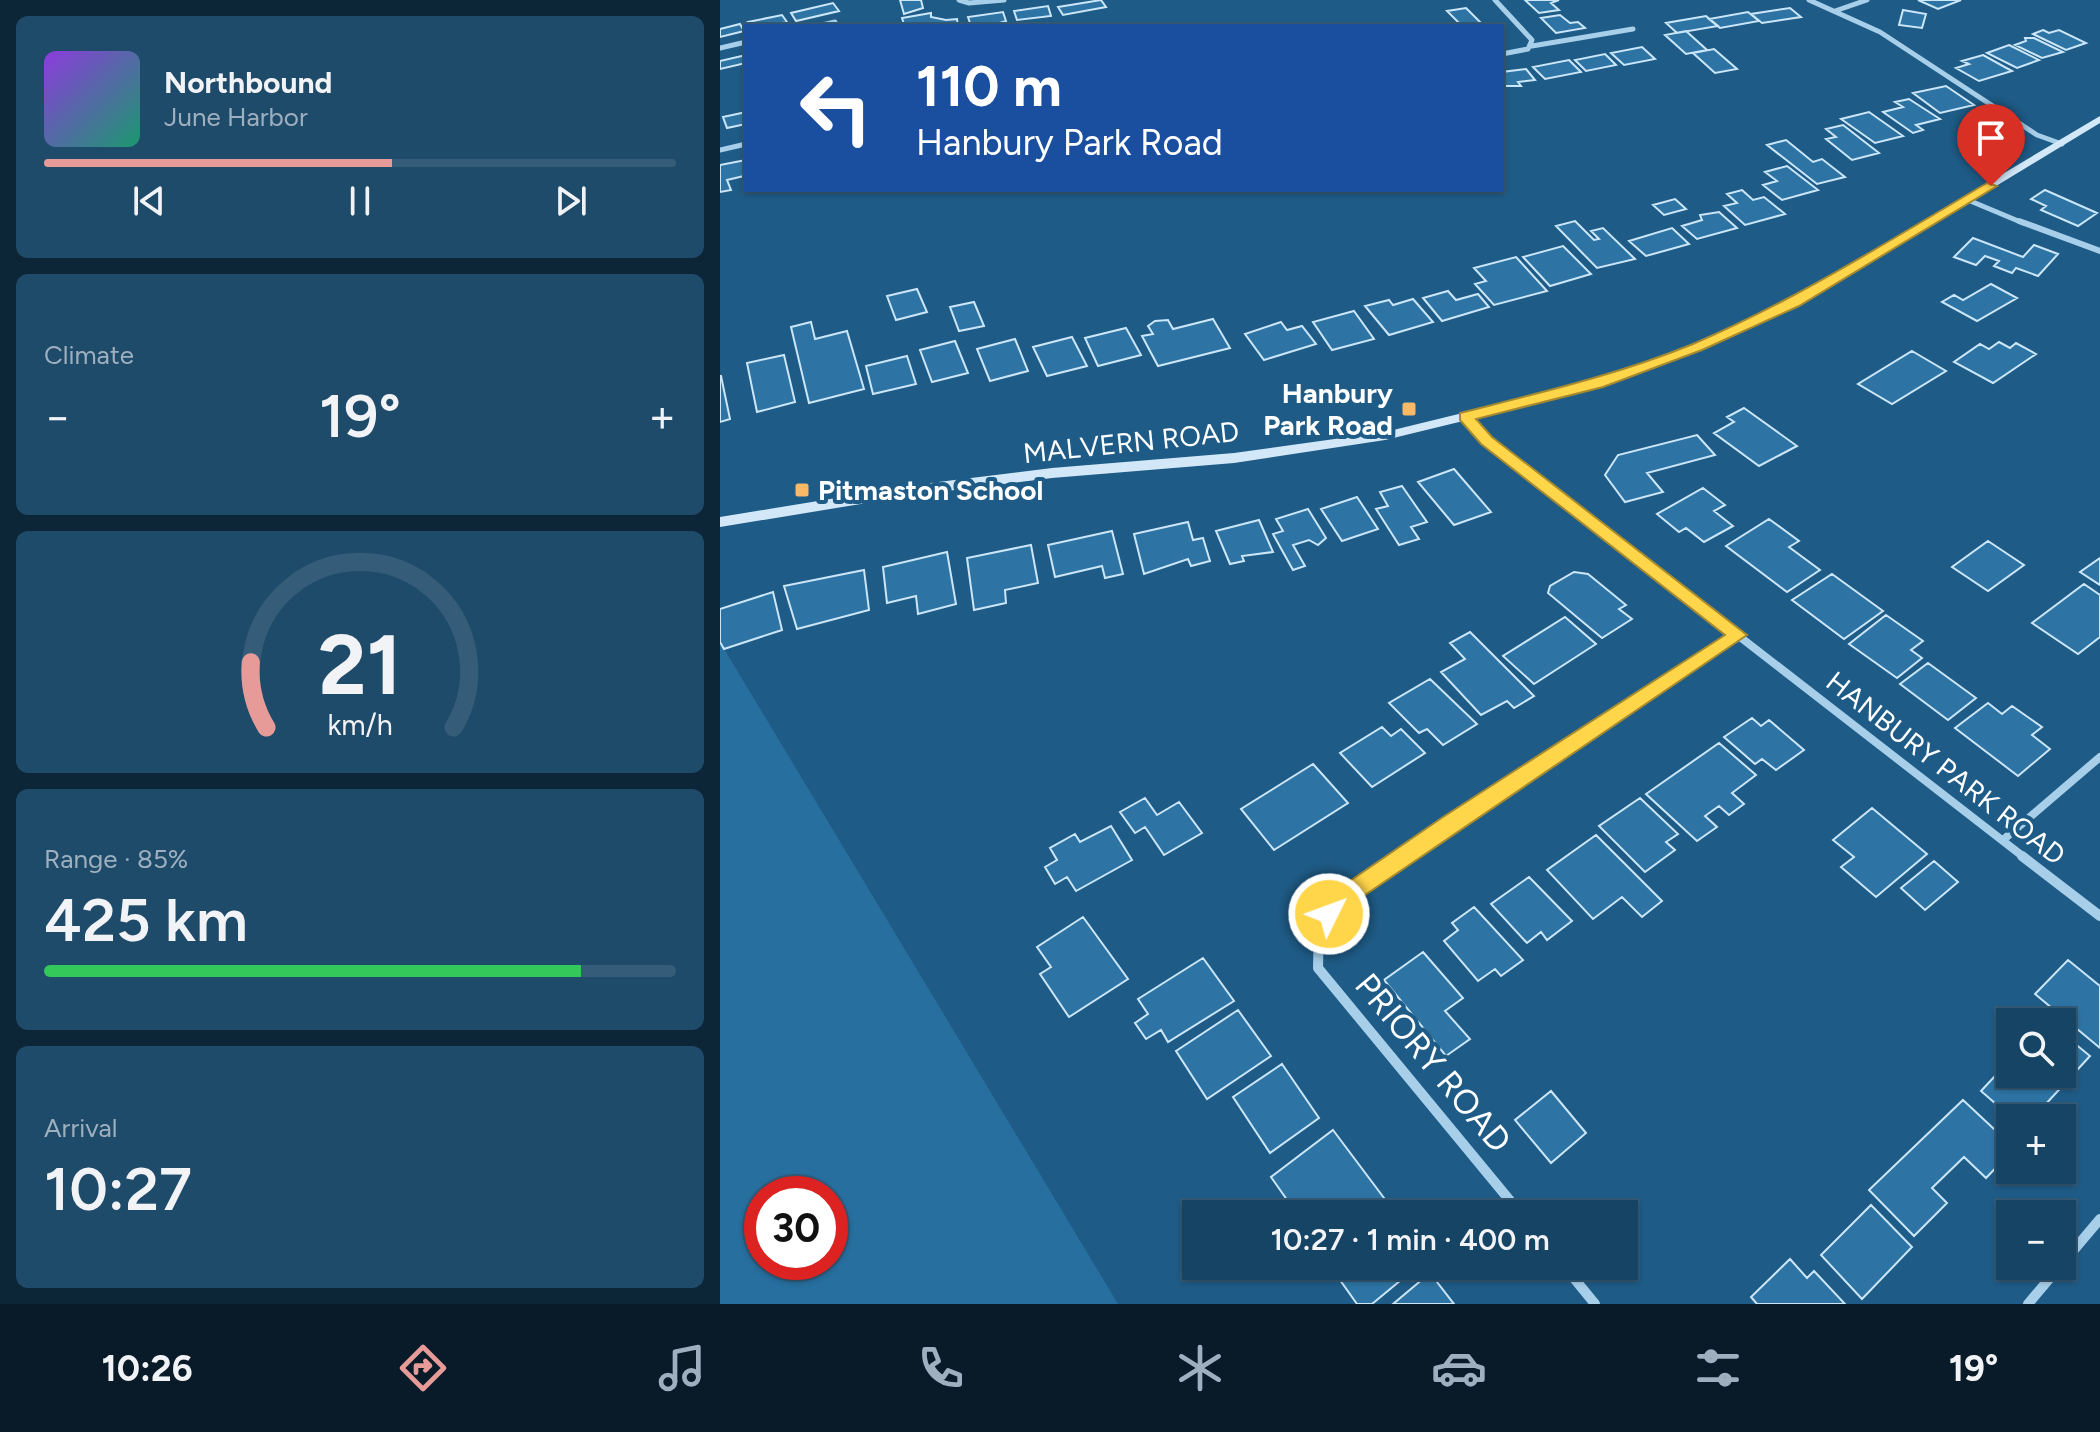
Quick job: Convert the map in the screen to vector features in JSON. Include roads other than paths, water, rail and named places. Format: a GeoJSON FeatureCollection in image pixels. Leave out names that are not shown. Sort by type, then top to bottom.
{"type":"FeatureCollection","features":[{"type":"Feature","properties":{"kind":"main road","name":"MALVERN ROAD"},"geometry":{"type":"LineString","coordinates":[[720,522],[1009,478],[1234,458],[1385,436],[1598,384],[1697,347],[1794,303],[2100,119]]}},
{"type":"Feature","properties":{"kind":"street"},"geometry":{"type":"LineString","coordinates":[[959,0],[969,3],[1004,0]]}},
{"type":"Feature","properties":{"kind":"street"},"geometry":{"type":"LineString","coordinates":[[1495,0],[1528,34],[1532,46]]}},
{"type":"Feature","properties":{"kind":"street"},"geometry":{"type":"LineString","coordinates":[[1809,0],[1895,41],[2037,135],[2062,144]]}},
{"type":"Feature","properties":{"kind":"street"},"geometry":{"type":"LineString","coordinates":[[1835,11],[1867,0]]}},
{"type":"Feature","properties":{"kind":"street"},"geometry":{"type":"LineString","coordinates":[[826,24],[835,22]]}},
{"type":"Feature","properties":{"kind":"street"},"geometry":{"type":"LineString","coordinates":[[1504,53],[1633,29]]}},
{"type":"Feature","properties":{"kind":"street"},"geometry":{"type":"LineString","coordinates":[[720,48],[744,42]]}},
{"type":"Feature","properties":{"kind":"street"},"geometry":{"type":"LineString","coordinates":[[720,150],[744,144]]}},
{"type":"Feature","properties":{"kind":"street"},"geometry":{"type":"LineString","coordinates":[[1968,200],[2073,244],[2100,251]]}},
{"type":"Feature","properties":{"kind":"street","name":"HANBURY PARK ROAD"},"geometry":{"type":"LineString","coordinates":[[1465,417],[1486,440],[2100,916]]}},
{"type":"Feature","properties":{"kind":"street","name":"PRIORY ROAD"},"geometry":{"type":"LineString","coordinates":[[1509,1200],[1318,968],[1319,926],[1339,901],[1450,823],[1738,635]]}},
{"type":"Feature","properties":{"kind":"street"},"geometry":{"type":"LineString","coordinates":[[2003,840],[2039,806],[2100,757]]}},
{"type":"Feature","properties":{"kind":"street"},"geometry":{"type":"LineString","coordinates":[[2076,1247],[2100,1219]]}},
{"type":"Feature","properties":{"kind":"street"},"geometry":{"type":"LineString","coordinates":[[1575,1280],[1595,1304]]}},
{"type":"Feature","properties":{"kind":"street"},"geometry":{"type":"LineString","coordinates":[[2028,1304],[2048,1280]]}},
{"type":"Feature","properties":{"kind":"place","name":"Hanbury Park Road"},"geometry":{"type":"Point","coordinates":[1409,409]}},
{"type":"Feature","properties":{"kind":"place","name":"Pitmaston School"},"geometry":{"type":"Point","coordinates":[802,490]}}]}
